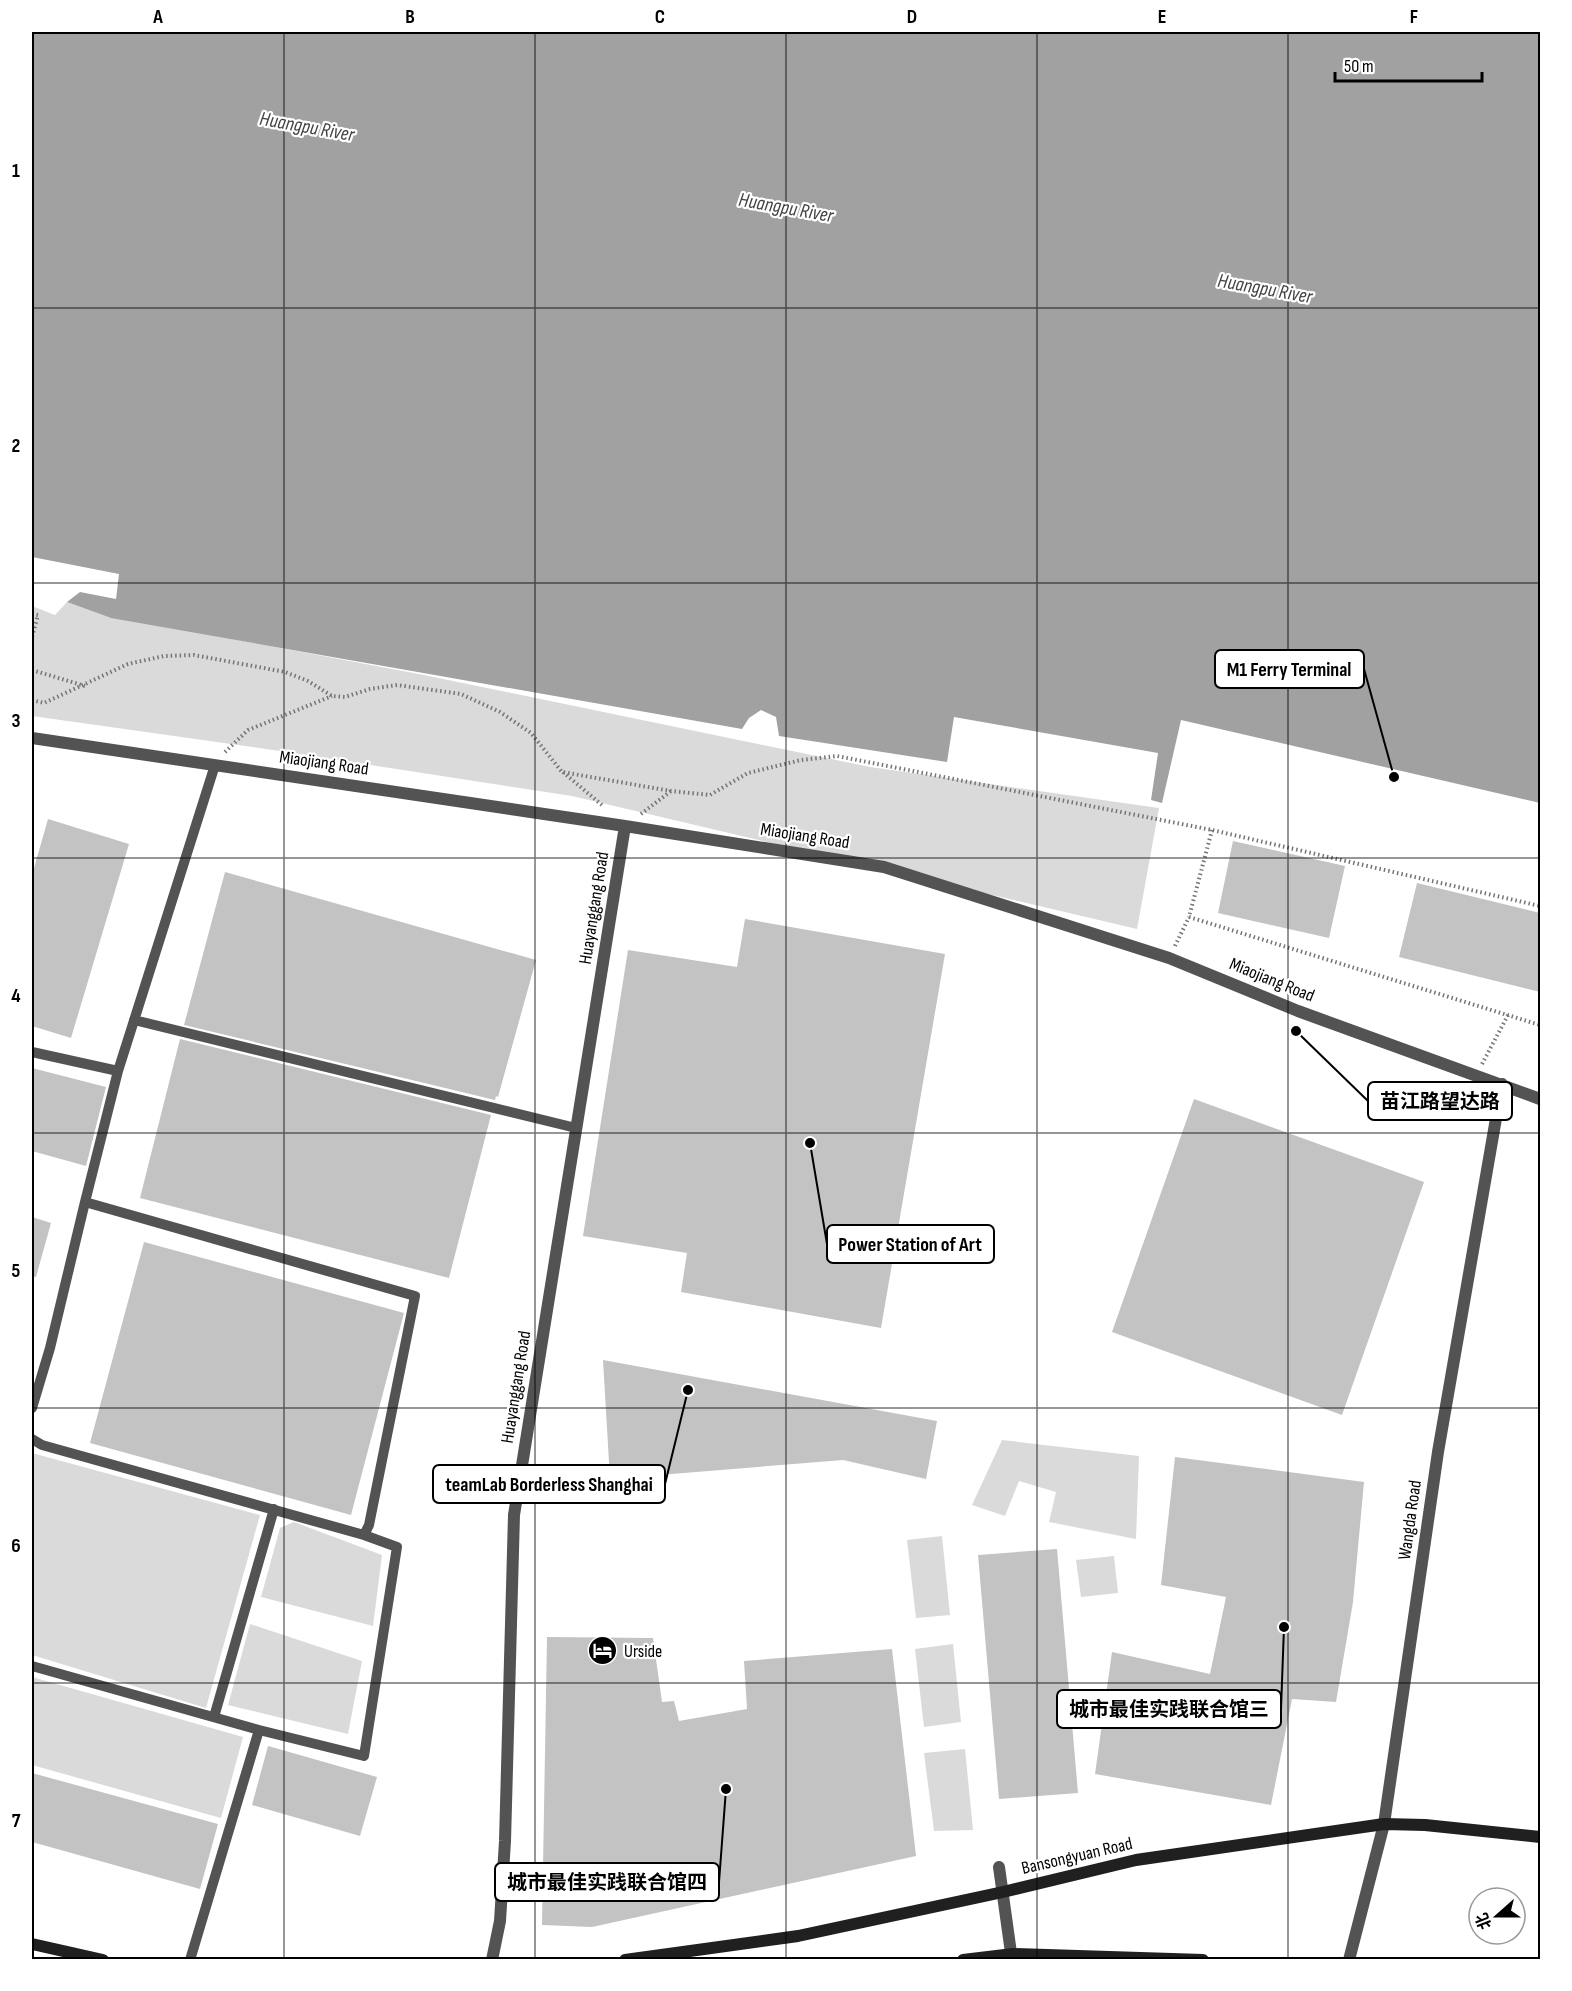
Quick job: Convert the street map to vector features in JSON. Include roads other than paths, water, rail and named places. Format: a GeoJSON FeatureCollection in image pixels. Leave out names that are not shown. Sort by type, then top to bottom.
{"type":"FeatureCollection","features":[{"type":"Feature","properties":{"kind":"main road","name":"Bansongyuan Road"},"geometry":{"type":"LineString","coordinates":[[625,1959],[798,1936],[1003,1892],[1136,1860],[1384,1824],[1425,1825],[1540,1836]]}},
{"type":"Feature","properties":{"kind":"main road"},"geometry":{"type":"LineString","coordinates":[[32,1944],[103,1959]]}},
{"type":"Feature","properties":{"kind":"main road"},"geometry":{"type":"LineString","coordinates":[[963,1959],[1012,1957],[1203,1959]]}},
{"type":"Feature","properties":{"kind":"street","name":"Miaojiang Road"},"geometry":{"type":"LineString","coordinates":[[32,738],[884,867],[1169,958],[1298,1011],[1540,1099]]}},
{"type":"Feature","properties":{"kind":"street","name":"Huayanggang Road"},"geometry":{"type":"LineString","coordinates":[[492,1959],[500,1921],[505,1841],[514,1515],[625,826]]}},
{"type":"Feature","properties":{"kind":"street","name":"Wangda Road"},"geometry":{"type":"LineString","coordinates":[[1349,1959],[1384,1824],[1438,1452],[1502,1084]]}},
{"type":"Feature","properties":{"kind":"street"},"geometry":{"type":"LineString","coordinates":[[999,1867],[1012,1957]]}},
{"type":"Feature","properties":{"kind":"lane"},"geometry":{"type":"LineString","coordinates":[[32,1408],[50,1348],[118,1071],[215,765]]}},
{"type":"Feature","properties":{"kind":"lane"},"geometry":{"type":"LineString","coordinates":[[134,1020],[576,1128]]}},
{"type":"Feature","properties":{"kind":"lane"},"geometry":{"type":"LineString","coordinates":[[32,1052],[118,1071]]}},
{"type":"Feature","properties":{"kind":"lane"},"geometry":{"type":"LineString","coordinates":[[85,1202],[415,1296],[369,1526],[364,1535]]}},
{"type":"Feature","properties":{"kind":"lane"},"geometry":{"type":"LineString","coordinates":[[32,1439],[42,1445],[274,1509],[397,1547],[364,1756],[259,1730],[32,1666]]}},
{"type":"Feature","properties":{"kind":"lane"},"geometry":{"type":"LineString","coordinates":[[214,1717],[274,1509]]}},
{"type":"Feature","properties":{"kind":"lane"},"geometry":{"type":"LineString","coordinates":[[190,1959],[259,1730]]}},
{"type":"Feature","properties":{"kind":"water","name":"Huangpu River"},"geometry":{"type":"Polygon","coordinates":[[[32,32],[1540,32],[1540,803],[1181,720],[1162,803],[1151,800],[1158,753],[954,717],[947,762],[779,736],[776,717],[761,710],[749,718],[742,729],[111,618],[67,602],[80,592],[116,599],[119,574],[32,557],[32,32]]]}},
{"type":"Feature","properties":{"kind":"place","name":"M1 Ferry Terminal"},"geometry":{"type":"Point","coordinates":[1394,777]}},
{"type":"Feature","properties":{"kind":"place","name":"苗江路望达路"},"geometry":{"type":"Point","coordinates":[1296,1031]}},
{"type":"Feature","properties":{"kind":"place","name":"Power Station of Art"},"geometry":{"type":"Point","coordinates":[810,1143]}},
{"type":"Feature","properties":{"kind":"place","name":"teamLab Borderless Shanghai"},"geometry":{"type":"Point","coordinates":[688,1390]}},
{"type":"Feature","properties":{"kind":"place","name":"城市最佳实践联合馆三"},"geometry":{"type":"Point","coordinates":[1284,1627]}},
{"type":"Feature","properties":{"kind":"place","name":"Urside"},"geometry":{"type":"Point","coordinates":[603,1651]}},
{"type":"Feature","properties":{"kind":"place","name":"城市最佳实践联合馆四"},"geometry":{"type":"Point","coordinates":[726,1789]}}]}
